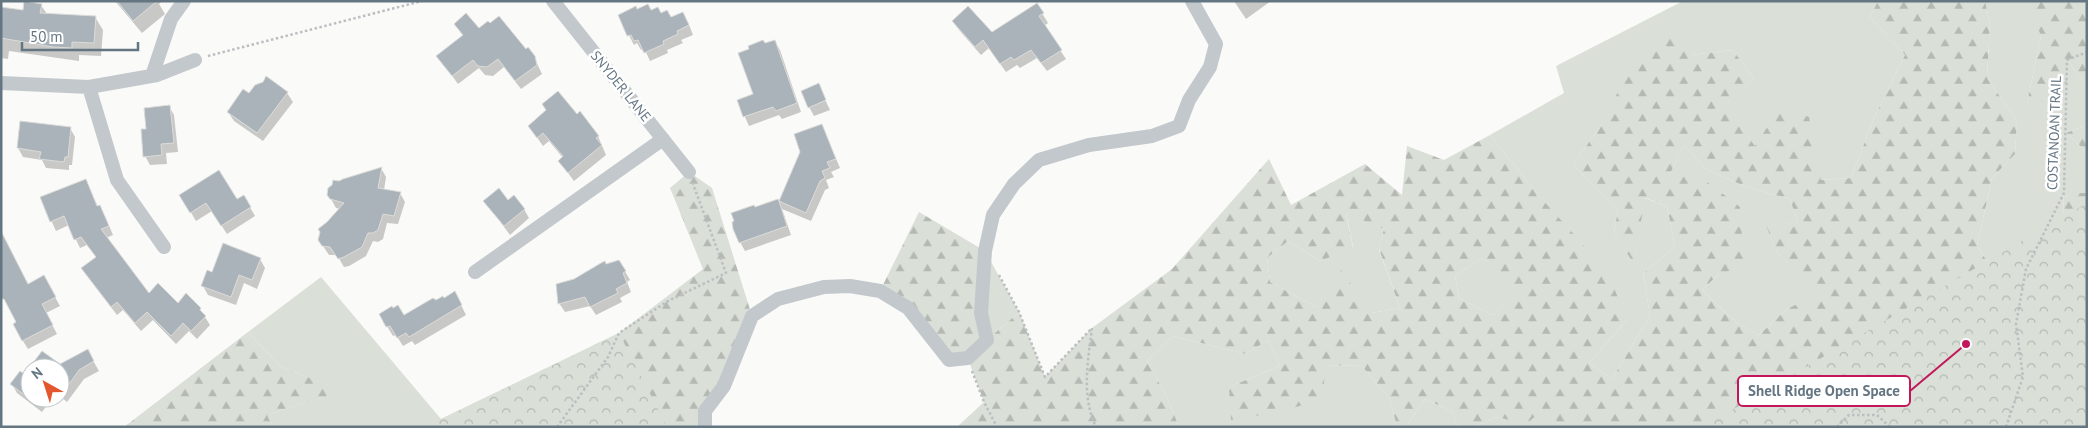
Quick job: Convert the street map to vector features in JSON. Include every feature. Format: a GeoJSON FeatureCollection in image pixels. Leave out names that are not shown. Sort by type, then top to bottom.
{"type":"FeatureCollection","features":[{"type":"Feature","properties":{"kind":"street"},"geometry":{"type":"LineString","coordinates":[[152,76],[171,19],[184,1]]}},
{"type":"Feature","properties":{"kind":"street","name":"SNYDER LANE"},"geometry":{"type":"LineString","coordinates":[[553,1],[689,172]]}},
{"type":"Feature","properties":{"kind":"street"},"geometry":{"type":"LineString","coordinates":[[705,427],[705,412],[724,386],[752,316],[778,299],[824,287],[850,286],[880,291],[908,308],[949,360],[968,358],[987,340],[980,313],[985,251],[993,214],[1014,184],[1039,160],[1089,145],[1152,136],[1179,126],[1189,100],[1210,66],[1216,44],[1192,1]]}},
{"type":"Feature","properties":{"kind":"street"},"geometry":{"type":"LineString","coordinates":[[1,83],[90,87],[152,76],[195,60]]}},
{"type":"Feature","properties":{"kind":"street"},"geometry":{"type":"LineString","coordinates":[[90,87],[117,180],[164,247]]}},
{"type":"Feature","properties":{"kind":"street"},"geometry":{"type":"LineString","coordinates":[[475,272],[662,139]]}},
{"type":"Feature","properties":{"kind":"path"},"geometry":{"type":"LineString","coordinates":[[195,60],[422,1]]}},
{"type":"Feature","properties":{"kind":"path","name":"COSTANOAN TRAIL"},"geometry":{"type":"LineString","coordinates":[[2006,427],[2023,378],[2016,324],[2026,269],[2064,193],[2067,60],[2087,52]]}},
{"type":"Feature","properties":{"kind":"path"},"geometry":{"type":"LineString","coordinates":[[557,427],[608,357],[619,333],[668,301],[726,273],[689,172]]}},
{"type":"Feature","properties":{"kind":"path"},"geometry":{"type":"LineString","coordinates":[[985,251],[1020,312],[1045,377],[1092,328],[1086,385],[1091,416],[1096,427]]}},
{"type":"Feature","properties":{"kind":"path"},"geometry":{"type":"LineString","coordinates":[[968,358],[984,402],[997,427]]}},
{"type":"Feature","properties":{"kind":"path"},"geometry":{"type":"LineString","coordinates":[[1837,427],[1849,414],[1877,415],[1890,427]]}},
{"type":"Feature","properties":{"kind":"green space"},"geometry":{"type":"Polygon","coordinates":[[[1683,1],[1878,1],[1870,17],[1905,55],[1874,118],[1851,178],[1821,180],[1755,146],[1724,106],[1754,79],[1733,50],[1691,55],[1601,125],[1573,165],[1618,209],[1614,233],[1634,263],[1644,198],[1667,206],[1675,247],[1643,273],[1650,316],[1612,379],[1589,363],[1627,320],[1540,197],[1490,135],[1564,93],[1556,66],[1683,1]]]}},
{"type":"Feature","properties":{"kind":"green space"},"geometry":{"type":"Polygon","coordinates":[[[1878,1],[1985,1],[1990,24],[1987,78],[2017,121],[2015,154],[1992,178],[1977,246],[1987,261],[2061,260],[2064,193],[2087,193],[2087,310],[1958,427],[1563,427],[1543,410],[1526,424],[1497,417],[1474,427],[1457,427],[1453,412],[1425,399],[1406,427],[1397,427],[1390,399],[1361,365],[1326,366],[1322,399],[1280,412],[1231,420],[1229,387],[1280,366],[1268,340],[1246,354],[1173,336],[1147,361],[1168,399],[1179,427],[957,427],[984,402],[968,359],[949,360],[908,308],[880,291],[919,212],[985,251],[987,340],[1019,312],[1045,377],[1092,328],[1172,269],[1269,159],[1291,205],[1365,164],[1402,195],[1407,146],[1444,160],[1490,135],[1540,197],[1607,271],[1627,320],[1589,363],[1612,379],[1650,316],[1643,273],[1675,247],[1667,206],[1645,198],[1634,264],[1614,233],[1618,209],[1573,165],[1601,125],[1639,51],[1674,37],[1691,55],[1733,50],[1754,79],[1725,106],[1755,146],[1781,106],[1809,117],[1821,180],[1851,178],[1874,118],[1905,55],[1870,17],[1878,1]],[[1684,145],[1670,174],[1706,181],[1740,207],[1744,267],[1719,274],[1702,290],[1737,323],[1759,335],[1787,309],[1821,292],[1778,254],[1764,221],[1798,223],[1790,199],[1744,186],[1706,169],[1684,145]],[[1346,214],[1353,248],[1320,261],[1288,241],[1267,258],[1270,282],[1318,308],[1341,270],[1372,313],[1400,308],[1379,249],[1384,229],[1346,214]],[[1482,258],[1455,276],[1459,298],[1492,315],[1517,289],[1482,258]]]}},
{"type":"Feature","properties":{"kind":"green space"},"geometry":{"type":"Polygon","coordinates":[[[1985,1],[2027,1],[2030,4],[2041,36],[2027,103],[2067,60],[2087,87],[2087,125],[2066,133],[2087,152],[2087,193],[2064,193],[2061,260],[1987,261],[1977,246],[1992,178],[2015,154],[2017,121],[1987,78],[1990,24],[1985,1]]]}},
{"type":"Feature","properties":{"kind":"green space"},"geometry":{"type":"Polygon","coordinates":[[[2027,1],[2087,1],[2087,87],[2067,60],[2066,99],[2027,103],[2041,36],[2027,1]]]}},
{"type":"Feature","properties":{"kind":"green space"},"geometry":{"type":"Polygon","coordinates":[[[2087,125],[2087,152],[2066,133],[2087,125]]]}},
{"type":"Feature","properties":{"kind":"green space"},"geometry":{"type":"Polygon","coordinates":[[[1684,145],[1706,169],[1744,186],[1790,199],[1798,223],[1765,222],[1778,254],[1822,292],[1787,309],[1759,335],[1737,323],[1702,290],[1719,274],[1670,174],[1684,145]]]}},
{"type":"Feature","properties":{"kind":"green space"},"geometry":{"type":"Polygon","coordinates":[[[689,172],[712,188],[752,316],[705,427],[432,427],[441,419],[619,333],[703,269],[670,188],[689,172]]]}},
{"type":"Feature","properties":{"kind":"green space"},"geometry":{"type":"Polygon","coordinates":[[[2087,203],[2087,427],[1703,427],[2087,203]]]}},
{"type":"Feature","properties":{"kind":"green space"},"geometry":{"type":"Polygon","coordinates":[[[1346,213],[1384,229],[1379,250],[1400,308],[1372,313],[1318,308],[1270,282],[1267,258],[1288,241],[1320,261],[1353,247],[1346,213]]]}},
{"type":"Feature","properties":{"kind":"green space"},"geometry":{"type":"Polygon","coordinates":[[[985,251],[1019,312],[987,340],[985,251]]]}},
{"type":"Feature","properties":{"kind":"green space"},"geometry":{"type":"Polygon","coordinates":[[[1482,258],[1518,289],[1492,315],[1459,298],[1455,276],[1482,258]]]}},
{"type":"Feature","properties":{"kind":"green space"},"geometry":{"type":"Polygon","coordinates":[[[321,277],[441,419],[432,427],[273,427],[267,415],[344,391],[281,367],[248,332],[321,277]]]}},
{"type":"Feature","properties":{"kind":"green space"},"geometry":{"type":"Polygon","coordinates":[[[248,332],[281,367],[345,391],[267,415],[273,427],[124,427],[248,332]]]}},
{"type":"Feature","properties":{"kind":"green space"},"geometry":{"type":"Polygon","coordinates":[[[619,333],[667,427],[425,427],[441,419],[619,333]]]}},
{"type":"Feature","properties":{"kind":"green space"},"geometry":{"type":"Polygon","coordinates":[[[1173,336],[1246,354],[1268,340],[1280,366],[1229,387],[1326,366],[1361,365],[1390,399],[1397,427],[1179,427],[1168,399],[1147,361],[1173,336]]]}},
{"type":"Feature","properties":{"kind":"green space"},"geometry":{"type":"Polygon","coordinates":[[[1425,399],[1453,412],[1457,427],[1406,427],[1425,399]]]}},
{"type":"Feature","properties":{"kind":"green space"},"geometry":{"type":"Polygon","coordinates":[[[1543,409],[1563,427],[1474,427],[1497,417],[1526,423],[1543,409]]]}},
{"type":"Feature","properties":{"kind":"building"},"geometry":{"type":"Polygon","coordinates":[[[24,1],[42,4],[40,13],[96,16],[94,43],[72,42],[72,48],[53,47],[1,38],[1,7],[23,10],[24,1]]]}},
{"type":"Feature","properties":{"kind":"building"},"geometry":{"type":"Polygon","coordinates":[[[117,1],[157,1],[133,21],[117,1]]]}},
{"type":"Feature","properties":{"kind":"building"},"geometry":{"type":"Polygon","coordinates":[[[1037,3],[1044,13],[1039,16],[1062,50],[1041,63],[1031,50],[1014,60],[1011,57],[1000,64],[983,40],[975,47],[952,21],[968,6],[992,32],[1037,3]]]}},
{"type":"Feature","properties":{"kind":"building"},"geometry":{"type":"Polygon","coordinates":[[[648,4],[651,10],[658,7],[661,13],[667,10],[671,17],[683,12],[689,25],[677,31],[678,34],[663,41],[664,44],[644,53],[638,40],[634,41],[631,35],[627,36],[618,15],[636,6],[637,9],[648,4]]]}},
{"type":"Feature","properties":{"kind":"building"},"geometry":{"type":"Polygon","coordinates":[[[466,13],[479,28],[499,16],[526,49],[528,47],[535,56],[537,65],[515,81],[498,59],[487,67],[478,66],[473,60],[452,76],[436,56],[463,35],[454,24],[466,13]]]}},
{"type":"Feature","properties":{"kind":"building"},"geometry":{"type":"Polygon","coordinates":[[[763,40],[765,43],[775,40],[797,103],[776,111],[773,107],[743,117],[737,100],[753,94],[738,53],[749,49],[748,46],[763,40]]]}},
{"type":"Feature","properties":{"kind":"building"},"geometry":{"type":"Polygon","coordinates":[[[266,76],[288,92],[257,133],[227,112],[243,89],[249,93],[255,85],[263,82],[266,76]]]}},
{"type":"Feature","properties":{"kind":"building"},"geometry":{"type":"Polygon","coordinates":[[[819,83],[826,100],[808,108],[801,91],[819,83]]]}},
{"type":"Feature","properties":{"kind":"building"},"geometry":{"type":"Polygon","coordinates":[[[558,91],[577,114],[580,111],[599,136],[596,138],[602,145],[568,173],[558,161],[563,156],[543,133],[537,138],[528,126],[546,110],[542,104],[558,91]]]}},
{"type":"Feature","properties":{"kind":"building"},"geometry":{"type":"Polygon","coordinates":[[[170,105],[174,143],[161,144],[162,155],[143,157],[141,129],[146,129],[144,108],[170,105]]]}},
{"type":"Feature","properties":{"kind":"building"},"geometry":{"type":"Polygon","coordinates":[[[20,121],[71,127],[68,157],[65,157],[64,162],[39,159],[41,152],[17,148],[20,121]]]}},
{"type":"Feature","properties":{"kind":"building"},"geometry":{"type":"Polygon","coordinates":[[[822,124],[836,159],[827,162],[830,168],[822,171],[825,178],[820,181],[806,213],[779,201],[800,152],[794,134],[822,124]]]}},
{"type":"Feature","properties":{"kind":"building"},"geometry":{"type":"Polygon","coordinates":[[[382,167],[378,188],[401,192],[394,216],[383,214],[378,230],[368,233],[362,247],[338,259],[330,247],[322,246],[318,240],[320,232],[318,229],[344,203],[330,199],[327,195],[328,188],[332,185],[333,180],[339,181],[382,167]]]}},
{"type":"Feature","properties":{"kind":"building"},"geometry":{"type":"Polygon","coordinates":[[[219,170],[237,199],[244,195],[251,207],[221,226],[206,203],[190,213],[179,195],[219,170]]]}},
{"type":"Feature","properties":{"kind":"building"},"geometry":{"type":"Polygon","coordinates":[[[86,179],[97,206],[100,205],[109,226],[101,229],[149,293],[158,283],[178,303],[186,293],[201,308],[200,310],[206,316],[191,331],[183,323],[171,336],[147,312],[135,323],[117,302],[111,307],[81,268],[96,257],[81,237],[74,240],[64,216],[50,222],[40,197],[86,179]]]}},
{"type":"Feature","properties":{"kind":"building"},"geometry":{"type":"Polygon","coordinates":[[[499,188],[508,200],[514,195],[525,209],[504,226],[483,201],[499,188]]]}},
{"type":"Feature","properties":{"kind":"building"},"geometry":{"type":"Polygon","coordinates":[[[778,199],[787,226],[739,243],[733,229],[732,222],[734,221],[731,213],[778,199]]]}},
{"type":"Feature","properties":{"kind":"building"},"geometry":{"type":"Polygon","coordinates":[[[1,231],[28,284],[44,275],[56,297],[42,304],[53,325],[22,341],[13,324],[16,322],[4,299],[1,299],[1,231]]]}},
{"type":"Feature","properties":{"kind":"building"},"geometry":{"type":"Polygon","coordinates":[[[223,243],[261,258],[252,280],[239,275],[231,297],[201,286],[207,270],[212,272],[223,243]]]}},
{"type":"Feature","properties":{"kind":"building"},"geometry":{"type":"Polygon","coordinates":[[[619,260],[626,271],[623,273],[627,283],[616,289],[618,293],[590,307],[585,297],[558,304],[556,284],[574,279],[605,261],[606,264],[619,260]]]}},
{"type":"Feature","properties":{"kind":"building"},"geometry":{"type":"Polygon","coordinates":[[[455,291],[462,305],[409,337],[406,333],[397,338],[390,326],[386,327],[379,314],[392,306],[393,308],[398,305],[404,315],[433,298],[436,300],[443,296],[444,298],[455,291]]]}},
{"type":"Feature","properties":{"kind":"building"},"geometry":{"type":"Polygon","coordinates":[[[88,349],[94,361],[79,370],[70,383],[70,359],[88,349]]]}},
{"type":"Feature","properties":{"kind":"building"},"geometry":{"type":"Polygon","coordinates":[[[42,351],[52,358],[37,358],[42,351]]]}},
{"type":"Feature","properties":{"kind":"building"},"geometry":{"type":"Polygon","coordinates":[[[20,371],[20,392],[10,384],[20,371]]]}},
{"type":"Feature","properties":{"kind":"place","name":"Shell Ridge Open Space"},"geometry":{"type":"Point","coordinates":[1966,344]}}]}
